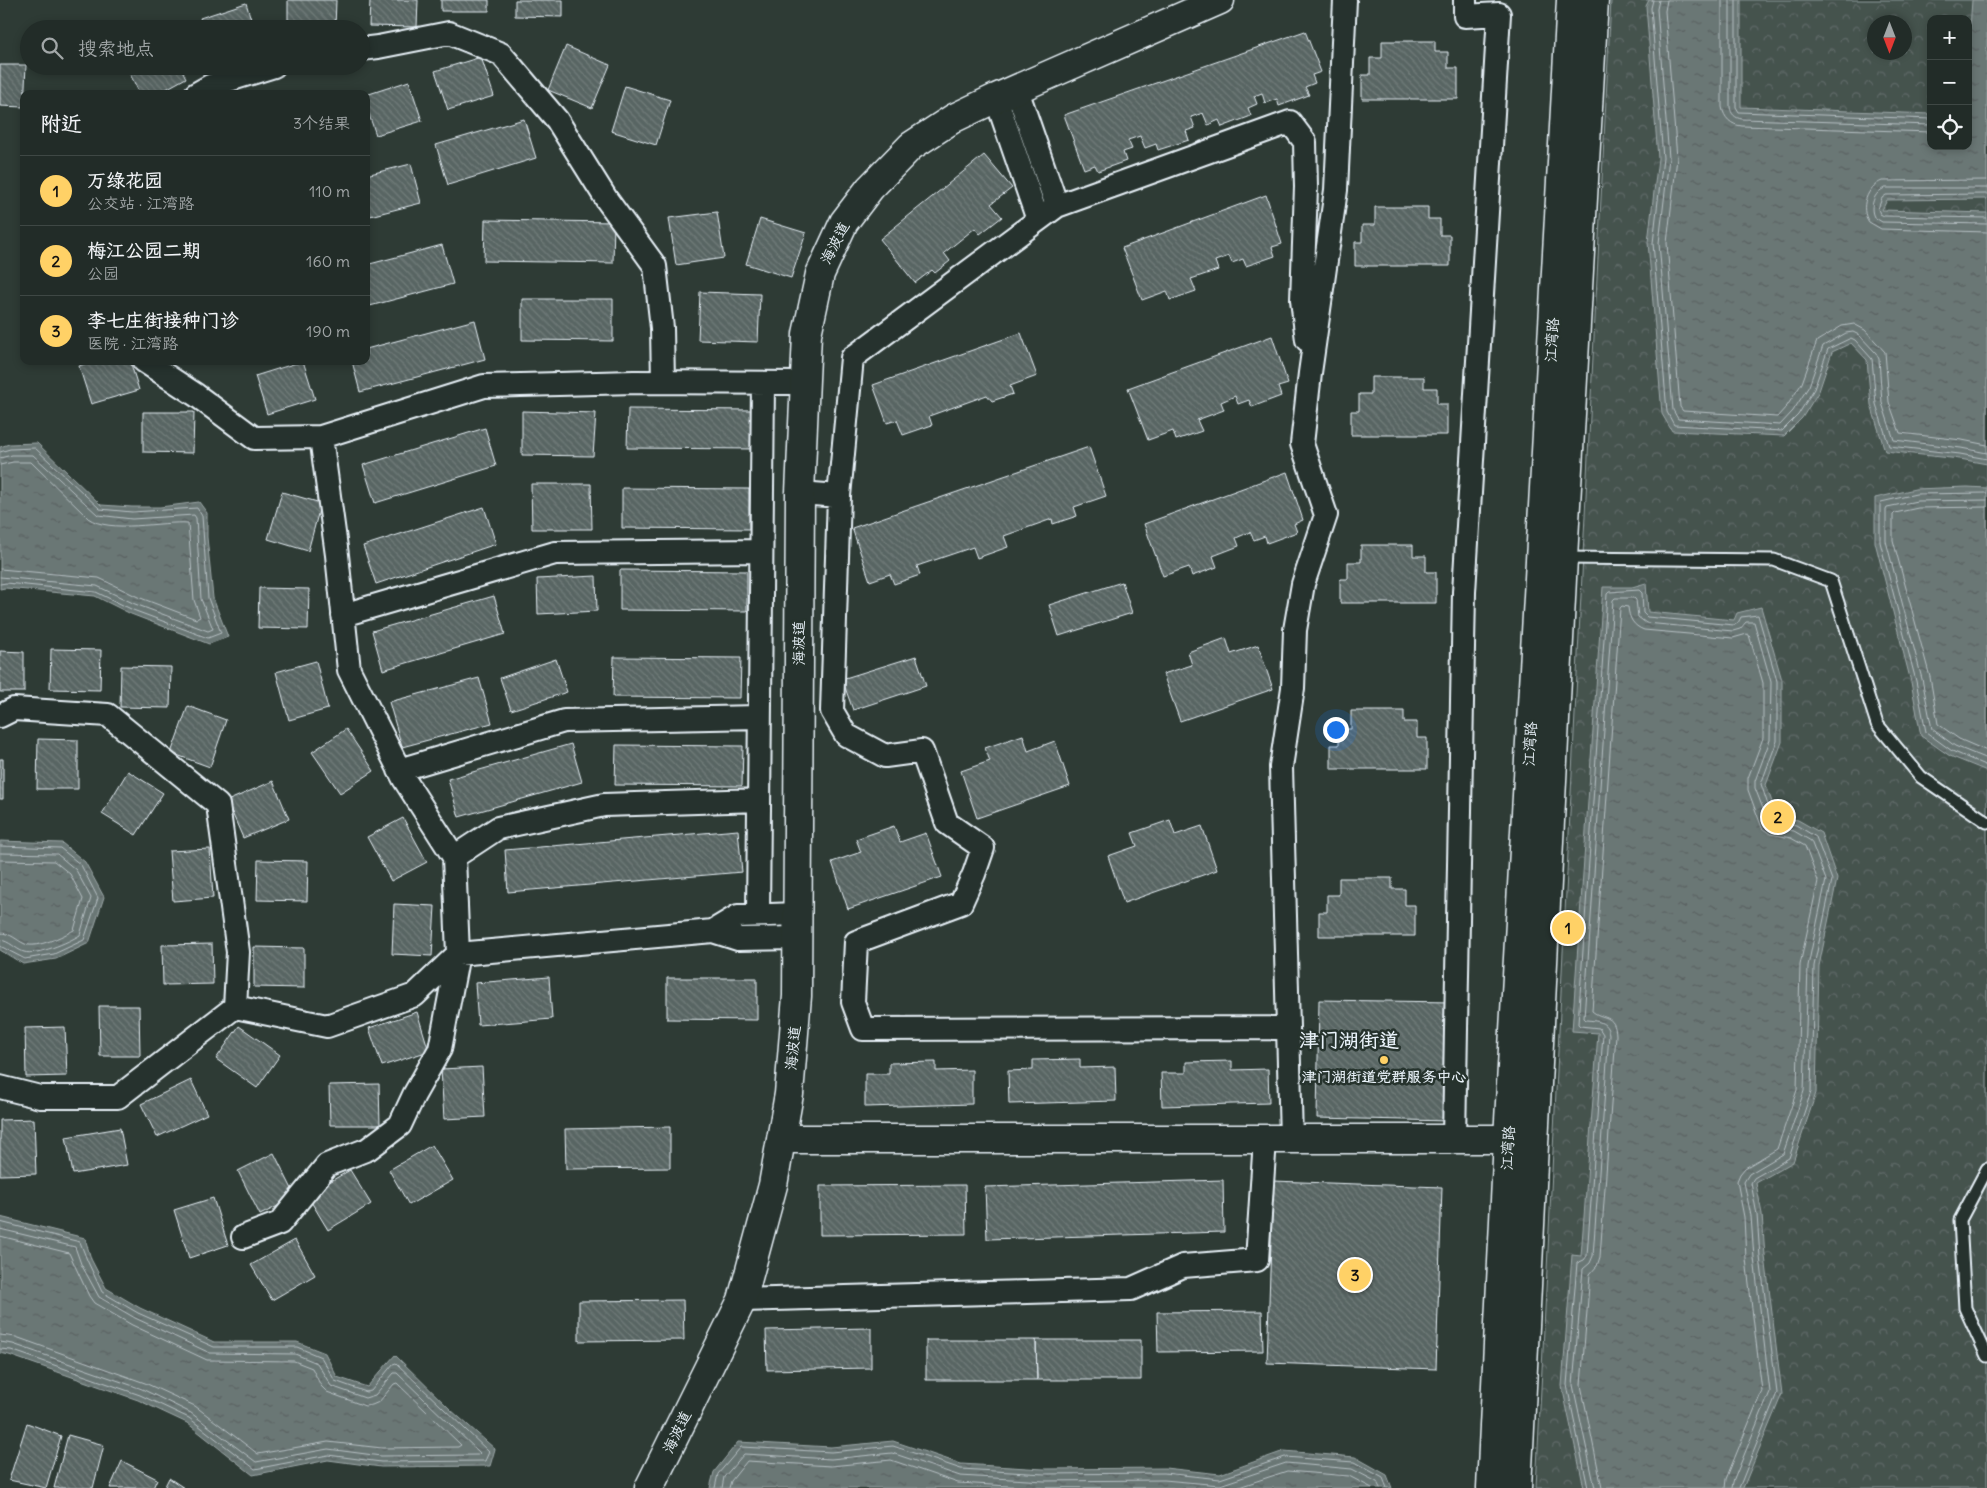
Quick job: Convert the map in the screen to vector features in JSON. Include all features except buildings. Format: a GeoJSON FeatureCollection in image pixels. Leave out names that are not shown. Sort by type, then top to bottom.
{"type":"FeatureCollection","features":[{"type":"Feature","properties":{"kind":"main road","name":"海波道"},"geometry":{"type":"LineString","coordinates":[[649,1488],[742,1300],[773,1185],[789,1094],[797,996],[800,493],[804,383],[806,334],[820,274],[844,222],[870,188],[911,146],[954,118],[1220,0]]}},
{"type":"Feature","properties":{"kind":"main road","name":"江湾路"},"geometry":{"type":"LineString","coordinates":[[1517,1488],[1521,1139],[1571,0]]}},
{"type":"Feature","properties":{"kind":"main road","name":"江湾路"},"geometry":{"type":"LineString","coordinates":[[1491,1488],[1521,1139],[1563,558],[1594,0]]}},
{"type":"Feature","properties":{"kind":"main road"},"geometry":{"type":"LineString","coordinates":[[781,1139],[1521,1139]]}},
{"type":"Feature","properties":{"kind":"street"},"geometry":{"type":"LineString","coordinates":[[742,1300],[1131,1289],[1183,1266],[1257,1260],[1278,1139],[1288,1028],[1281,767],[1293,688],[1295,630],[1303,584],[1326,515],[1302,444],[1336,190],[1345,0]]}},
{"type":"Feature","properties":{"kind":"street"},"geometry":{"type":"LineString","coordinates":[[1454,1139],[1464,592],[1498,14],[1465,16],[1465,0]]}},
{"type":"Feature","properties":{"kind":"street"},"geometry":{"type":"LineString","coordinates":[[370,48],[449,33],[501,54],[556,120],[607,200],[655,266],[662,328],[663,382]]}},
{"type":"Feature","properties":{"kind":"street"},"geometry":{"type":"LineString","coordinates":[[203,90],[245,75]]}},
{"type":"Feature","properties":{"kind":"street"},"geometry":{"type":"LineString","coordinates":[[1007,94],[1057,206]]}},
{"type":"Feature","properties":{"kind":"street"},"geometry":{"type":"LineString","coordinates":[[1007,94],[1038,220]]}},
{"type":"Feature","properties":{"kind":"street"},"geometry":{"type":"LineString","coordinates":[[1288,1028],[863,1029],[853,1002],[856,942],[961,903],[984,848],[947,823],[922,751],[886,756],[846,735],[832,711],[839,496],[852,358],[1057,206],[1290,122],[1305,142],[1306,187],[1302,300],[1310,373]]}},
{"type":"Feature","properties":{"kind":"street"},"geometry":{"type":"LineString","coordinates":[[150,365],[196,395],[254,438],[321,437],[484,386],[663,382],[804,383]]}},
{"type":"Feature","properties":{"kind":"street"},"geometry":{"type":"LineString","coordinates":[[758,915],[763,382]]}},
{"type":"Feature","properties":{"kind":"street"},"geometry":{"type":"LineString","coordinates":[[243,1237],[280,1223],[327,1165],[368,1149],[400,1125],[414,1095],[440,1049],[458,954],[454,856],[399,770],[348,670],[321,437]]}},
{"type":"Feature","properties":{"kind":"street"},"geometry":{"type":"LineString","coordinates":[[800,493],[839,496]]}},
{"type":"Feature","properties":{"kind":"street"},"geometry":{"type":"LineString","coordinates":[[343,615],[555,554],[761,551]]}},
{"type":"Feature","properties":{"kind":"street"},"geometry":{"type":"LineString","coordinates":[[0,716],[14,710],[108,715],[218,805],[238,952],[235,1007]]}},
{"type":"Feature","properties":{"kind":"street"},"geometry":{"type":"LineString","coordinates":[[399,770],[564,721],[759,717]]}},
{"type":"Feature","properties":{"kind":"street"},"geometry":{"type":"LineString","coordinates":[[454,856],[498,828],[604,805],[759,800]]}},
{"type":"Feature","properties":{"kind":"street"},"geometry":{"type":"LineString","coordinates":[[713,931],[738,916],[758,915],[797,926]]}},
{"type":"Feature","properties":{"kind":"street"},"geometry":{"type":"LineString","coordinates":[[0,1086],[40,1096],[118,1096],[235,1007],[327,1026],[415,995],[458,954],[713,931],[738,939],[797,926]]}},
{"type":"Feature","properties":{"kind":"lane"},"geometry":{"type":"LineString","coordinates":[[1563,558],[1774,560],[1831,581],[1877,724],[1921,777],[1987,822]]}},
{"type":"Feature","properties":{"kind":"lane"},"geometry":{"type":"LineString","coordinates":[[1987,1169],[1960,1220],[1965,1308],[1987,1356]]}},
{"type":"Feature","properties":{"kind":"green space"},"geometry":{"type":"Polygon","coordinates":[[[1611,0],[1987,0],[1987,1488],[1536,1488],[1611,0]]]}},
{"type":"Feature","properties":{"kind":"water"},"geometry":{"type":"Polygon","coordinates":[[[1649,0],[1741,0],[1741,107],[1927,114],[1927,150],[1972,150],[1972,0],[1987,0],[1987,199],[1887,200],[1882,210],[1987,213],[1987,464],[1960,459],[1885,451],[1871,405],[1867,360],[1851,343],[1832,352],[1819,391],[1802,418],[1784,436],[1672,431],[1662,414],[1648,242],[1658,158],[1646,6],[1649,0]]]}},
{"type":"Feature","properties":{"kind":"water"},"geometry":{"type":"Polygon","coordinates":[[[37,443],[101,505],[160,507],[199,502],[207,513],[207,537],[213,598],[228,637],[209,644],[131,614],[95,596],[0,589],[0,447],[9,444],[37,443]]]}},
{"type":"Feature","properties":{"kind":"water"},"geometry":{"type":"Polygon","coordinates":[[[1987,488],[1987,771],[1950,756],[1921,736],[1911,682],[1875,542],[1875,498],[1915,489],[1987,488]]]}},
{"type":"Feature","properties":{"kind":"water"},"geometry":{"type":"Polygon","coordinates":[[[1646,583],[1648,612],[1734,620],[1737,613],[1761,607],[1782,680],[1782,742],[1766,785],[1777,816],[1798,820],[1821,833],[1837,879],[1819,966],[1816,1093],[1793,1162],[1756,1183],[1762,1214],[1765,1256],[1782,1394],[1743,1488],[1584,1488],[1562,1386],[1572,1255],[1581,1256],[1598,1033],[1572,1031],[1603,587],[1632,587],[1646,583]]]}},
{"type":"Feature","properties":{"kind":"water"},"geometry":{"type":"Polygon","coordinates":[[[0,841],[62,843],[85,862],[104,897],[89,943],[56,959],[23,964],[0,950],[0,841]]]}},
{"type":"Feature","properties":{"kind":"water"},"geometry":{"type":"Polygon","coordinates":[[[0,1217],[85,1238],[91,1259],[106,1288],[140,1308],[214,1342],[297,1342],[325,1353],[337,1377],[367,1387],[395,1355],[451,1410],[495,1449],[490,1466],[381,1467],[328,1460],[253,1475],[187,1423],[138,1400],[0,1353],[0,1217]]]}},
{"type":"Feature","properties":{"kind":"water"},"geometry":{"type":"Polygon","coordinates":[[[893,1441],[961,1464],[1044,1469],[1165,1468],[1220,1474],[1284,1451],[1355,1457],[1387,1475],[1392,1488],[710,1488],[714,1472],[738,1442],[831,1447],[893,1441]]]}},
{"type":"Feature","properties":{"kind":"place","name":"梅江公园二期"},"geometry":{"type":"Point","coordinates":[1778,817]}},
{"type":"Feature","properties":{"kind":"place","name":"万绿花园"},"geometry":{"type":"Point","coordinates":[1568,928]}},
{"type":"Feature","properties":{"kind":"place","name":"津门湖街道党群服务中心"},"geometry":{"type":"Point","coordinates":[1384,1060]}},
{"type":"Feature","properties":{"kind":"place","name":"李七庄街接种门诊"},"geometry":{"type":"Point","coordinates":[1355,1275]}},
{"type":"Feature","properties":{"kind":"district","name":"津门湖街道"},"geometry":{"type":"Point","coordinates":[1349,1040]}}]}
